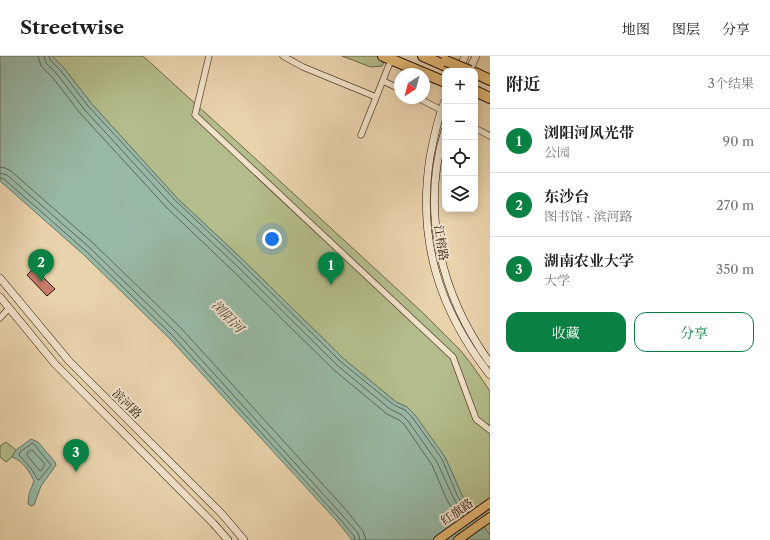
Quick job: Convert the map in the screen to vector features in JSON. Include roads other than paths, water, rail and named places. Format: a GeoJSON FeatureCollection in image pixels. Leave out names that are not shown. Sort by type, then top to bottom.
{"type":"FeatureCollection","features":[{"type":"Feature","properties":{"kind":"highway"},"geometry":{"type":"LineString","coordinates":[[383,56],[442,79]]}},
{"type":"Feature","properties":{"kind":"highway"},"geometry":{"type":"LineString","coordinates":[[395,56],[442,79]]}},
{"type":"Feature","properties":{"kind":"highway"},"geometry":{"type":"LineString","coordinates":[[423,56],[446,63],[454,68]]}},
{"type":"Feature","properties":{"kind":"highway"},"geometry":{"type":"LineString","coordinates":[[431,56],[456,68]]}},
{"type":"Feature","properties":{"kind":"highway"},"geometry":{"type":"LineString","coordinates":[[478,78],[490,80]]}},
{"type":"Feature","properties":{"kind":"highway"},"geometry":{"type":"LineString","coordinates":[[478,79],[490,86]]}},
{"type":"Feature","properties":{"kind":"highway"},"geometry":{"type":"LineString","coordinates":[[478,82],[490,98]]}},
{"type":"Feature","properties":{"kind":"highway"},"geometry":{"type":"LineString","coordinates":[[478,96],[490,102]]}},
{"type":"Feature","properties":{"kind":"main road"},"geometry":{"type":"LineString","coordinates":[[459,68],[465,56]]}},
{"type":"Feature","properties":{"kind":"main road"},"geometry":{"type":"LineString","coordinates":[[475,68],[476,56]]}},
{"type":"Feature","properties":{"kind":"main road","name":"江榕路"},"geometry":{"type":"LineString","coordinates":[[442,114],[433,140],[427,186],[426,218],[433,264],[441,290],[449,308],[470,347],[490,375]]}},
{"type":"Feature","properties":{"kind":"main road","name":"江榕路"},"geometry":{"type":"LineString","coordinates":[[442,140],[438,156],[434,214],[441,260],[455,303],[490,363]]}},
{"type":"Feature","properties":{"kind":"main road","name":"滨河路"},"geometry":{"type":"LineString","coordinates":[[0,278],[69,361],[222,514],[244,540]]}},
{"type":"Feature","properties":{"kind":"main road","name":"滨河路"},"geometry":{"type":"LineString","coordinates":[[0,297],[55,364],[213,522],[228,540]]}},
{"type":"Feature","properties":{"kind":"main road","name":"红旗路"},"geometry":{"type":"LineString","coordinates":[[438,540],[490,504]]}},
{"type":"Feature","properties":{"kind":"main road","name":"红旗路"},"geometry":{"type":"LineString","coordinates":[[458,540],[490,517]]}},
{"type":"Feature","properties":{"kind":"street"},"geometry":{"type":"LineString","coordinates":[[209,56],[194,115],[453,357],[476,419],[490,430]]}},
{"type":"Feature","properties":{"kind":"street"},"geometry":{"type":"LineString","coordinates":[[283,56],[303,67],[376,97]]}},
{"type":"Feature","properties":{"kind":"street"},"geometry":{"type":"LineString","coordinates":[[361,135],[389,65]]}},
{"type":"Feature","properties":{"kind":"street"},"geometry":{"type":"LineString","coordinates":[[383,81],[394,86]]}},
{"type":"Feature","properties":{"kind":"street"},"geometry":{"type":"LineString","coordinates":[[430,104],[442,110]]}},
{"type":"Feature","properties":{"kind":"street"},"geometry":{"type":"LineString","coordinates":[[478,130],[490,136]]}},
{"type":"Feature","properties":{"kind":"street"},"geometry":{"type":"LineString","coordinates":[[0,318],[9,308]]}},
{"type":"Feature","properties":{"kind":"water","name":"浏阳河"},"geometry":{"type":"Polygon","coordinates":[[[0,56],[52,56],[64,68],[91,103],[177,198],[344,359],[396,402],[407,407],[415,415],[445,457],[466,504],[490,535],[490,540],[352,540],[336,520],[170,339],[84,255],[0,181],[0,56]]]}},
{"type":"Feature","properties":{"kind":"water"},"geometry":{"type":"Polygon","coordinates":[[[31,439],[38,442],[56,465],[41,486],[34,505],[31,506],[28,504],[29,494],[34,481],[28,470],[12,457],[16,450],[31,439]]]}},
{"type":"Feature","properties":{"kind":"place","name":"东沙台"},"geometry":{"type":"Point","coordinates":[41,282]}},
{"type":"Feature","properties":{"kind":"place","name":"浏阳河风光带"},"geometry":{"type":"Point","coordinates":[331,285]}},
{"type":"Feature","properties":{"kind":"place","name":"湖南农业大学"},"geometry":{"type":"Point","coordinates":[76,472]}}]}
